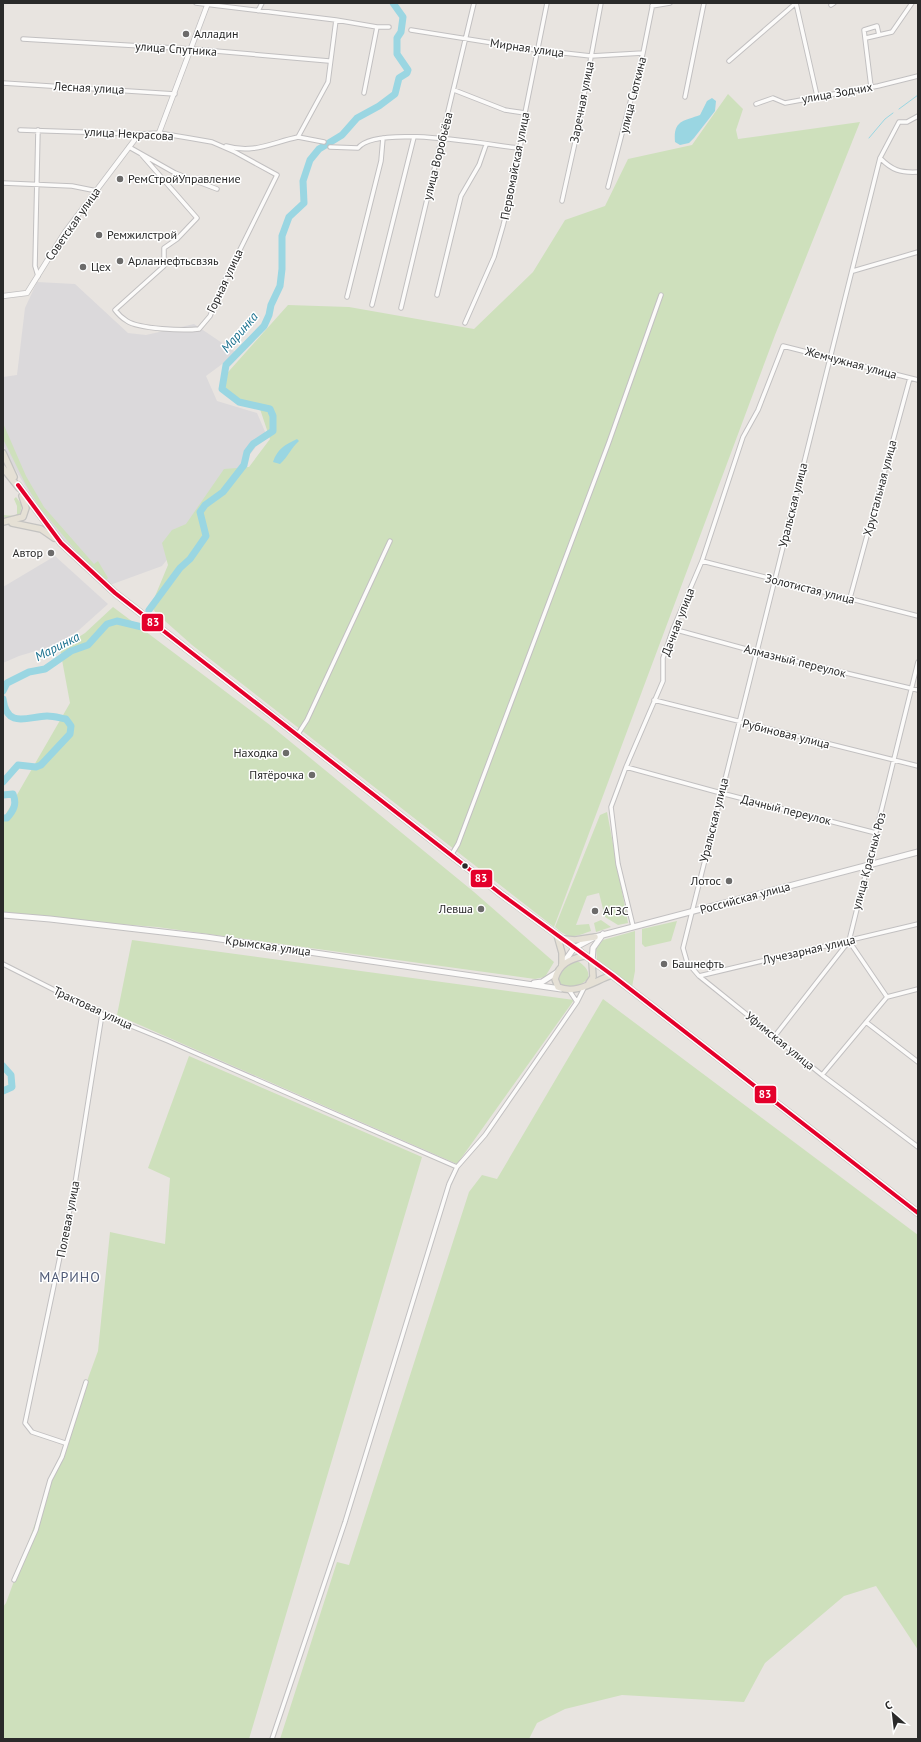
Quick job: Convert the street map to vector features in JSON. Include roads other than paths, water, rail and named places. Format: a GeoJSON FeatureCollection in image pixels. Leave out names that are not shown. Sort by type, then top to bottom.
{"type":"FeatureCollection","features":[{"type":"Feature","properties":{"kind":"main road"},"geometry":{"type":"LineString","coordinates":[[3,453],[27,511],[23,517],[4,522]]}},
{"type":"Feature","properties":{"kind":"main road"},"geometry":{"type":"LineString","coordinates":[[3,468],[17,484],[61,543]]}},
{"type":"Feature","properties":{"kind":"main road"},"geometry":{"type":"LineString","coordinates":[[4,522],[23,524],[41,530],[61,543],[115,593],[584,956],[612,975],[918,1213]]}},
{"type":"Feature","properties":{"kind":"main road","name":"Российская улица"},"geometry":{"type":"LineString","coordinates":[[574,948],[595,936],[918,852]]}},
{"type":"Feature","properties":{"kind":"main road","name":"Крымская улица"},"geometry":{"type":"LineString","coordinates":[[3,915],[50,918],[206,937],[567,989]]}},
{"type":"Feature","properties":{"kind":"main road"},"geometry":{"type":"LineString","coordinates":[[587,985],[593,978],[593,948],[603,934]]}},
{"type":"Feature","properties":{"kind":"main road"},"geometry":{"type":"LineString","coordinates":[[557,935],[565,940],[575,940],[595,936]]}},
{"type":"Feature","properties":{"kind":"main road"},"geometry":{"type":"LineString","coordinates":[[557,935],[562,953],[562,965]]}},
{"type":"Feature","properties":{"kind":"main road"},"geometry":{"type":"LineString","coordinates":[[531,984],[542,982],[556,973],[574,948]]}},
{"type":"Feature","properties":{"kind":"main road"},"geometry":{"type":"LineString","coordinates":[[562,965],[569,960],[584,956]]}},
{"type":"Feature","properties":{"kind":"main road"},"geometry":{"type":"LineString","coordinates":[[556,973],[556,983],[567,989],[575,990],[612,975]]}},
{"type":"Feature","properties":{"kind":"street"},"geometry":{"type":"LineString","coordinates":[[196,3],[208,3],[377,27],[389,27]]}},
{"type":"Feature","properties":{"kind":"street"},"geometry":{"type":"LineString","coordinates":[[159,133],[192,49],[208,3]]}},
{"type":"Feature","properties":{"kind":"street"},"geometry":{"type":"LineString","coordinates":[[258,11],[262,3]]}},
{"type":"Feature","properties":{"kind":"street","name":"улица Воробьёва"},"geometry":{"type":"LineString","coordinates":[[401,308],[474,3]]}},
{"type":"Feature","properties":{"kind":"street","name":"Первомайская улица"},"geometry":{"type":"LineString","coordinates":[[465,323],[494,257],[516,169],[524,113],[547,3]]}},
{"type":"Feature","properties":{"kind":"street","name":"Заречная улица"},"geometry":{"type":"LineString","coordinates":[[562,201],[601,3]]}},
{"type":"Feature","properties":{"kind":"street"},"geometry":{"type":"LineString","coordinates":[[652,5],[670,3]]}},
{"type":"Feature","properties":{"kind":"street"},"geometry":{"type":"LineString","coordinates":[[685,97],[704,3]]}},
{"type":"Feature","properties":{"kind":"street"},"geometry":{"type":"LineString","coordinates":[[729,61],[796,3],[817,96]]}},
{"type":"Feature","properties":{"kind":"street"},"geometry":{"type":"LineString","coordinates":[[866,38],[892,32],[912,3]]}},
{"type":"Feature","properties":{"kind":"street","name":"улица Сюткина"},"geometry":{"type":"LineString","coordinates":[[608,187],[643,53],[652,5]]}},
{"type":"Feature","properties":{"kind":"street"},"geometry":{"type":"LineString","coordinates":[[298,137],[328,82],[336,20]]}},
{"type":"Feature","properties":{"kind":"street"},"geometry":{"type":"LineString","coordinates":[[871,87],[864,30],[877,26],[879,35]]}},
{"type":"Feature","properties":{"kind":"street"},"geometry":{"type":"LineString","coordinates":[[364,93],[377,27]]}},
{"type":"Feature","properties":{"kind":"street","name":"Мирная улица"},"geometry":{"type":"LineString","coordinates":[[411,30],[537,50],[591,56],[643,53]]}},
{"type":"Feature","properties":{"kind":"street","name":"улица Спутника"},"geometry":{"type":"LineString","coordinates":[[23,39],[192,49],[330,61]]}},
{"type":"Feature","properties":{"kind":"street","name":"улица Зодчих"},"geometry":{"type":"LineString","coordinates":[[756,104],[773,98],[785,103],[871,87],[918,76]]}},
{"type":"Feature","properties":{"kind":"street","name":"Лесная улица"},"geometry":{"type":"LineString","coordinates":[[3,83],[175,94]]}},
{"type":"Feature","properties":{"kind":"street"},"geometry":{"type":"LineString","coordinates":[[454,90],[505,110],[524,113]]}},
{"type":"Feature","properties":{"kind":"street","name":"Уральская улица"},"geometry":{"type":"LineString","coordinates":[[692,912],[880,158],[899,122],[907,122],[918,116]]}},
{"type":"Feature","properties":{"kind":"street","name":"улица Некрасова"},"geometry":{"type":"LineString","coordinates":[[20,130],[139,134],[159,133],[212,142],[235,152],[276,175]]}},
{"type":"Feature","properties":{"kind":"street"},"geometry":{"type":"LineString","coordinates":[[38,130],[35,266],[38,276]]}},
{"type":"Feature","properties":{"kind":"street","name":"Советская улица"},"geometry":{"type":"LineString","coordinates":[[3,296],[25,294],[65,232],[139,134]]}},
{"type":"Feature","properties":{"kind":"street"},"geometry":{"type":"LineString","coordinates":[[212,142],[236,149],[254,150],[274,142],[298,137],[324,142]]}},
{"type":"Feature","properties":{"kind":"street"},"geometry":{"type":"LineString","coordinates":[[372,305],[414,137]]}},
{"type":"Feature","properties":{"kind":"street"},"geometry":{"type":"LineString","coordinates":[[330,147],[358,148],[361,143],[383,138],[414,137],[442,138],[486,145],[519,148]]}},
{"type":"Feature","properties":{"kind":"street"},"geometry":{"type":"LineString","coordinates":[[347,297],[381,161],[383,138]]}},
{"type":"Feature","properties":{"kind":"street"},"geometry":{"type":"LineString","coordinates":[[437,295],[461,196],[479,165],[486,145]]}},
{"type":"Feature","properties":{"kind":"street"},"geometry":{"type":"LineString","coordinates":[[129,147],[175,173],[217,189]]}},
{"type":"Feature","properties":{"kind":"street","name":"Горная улица"},"geometry":{"type":"LineString","coordinates":[[141,154],[197,218],[177,239],[164,248],[164,266],[115,310],[127,322],[141,325],[185,331],[199,329],[210,316],[222,286],[276,175]]}},
{"type":"Feature","properties":{"kind":"street"},"geometry":{"type":"LineString","coordinates":[[880,158],[891,168],[907,173],[918,172]]}},
{"type":"Feature","properties":{"kind":"street"},"geometry":{"type":"LineString","coordinates":[[3,183],[37,186],[72,186],[96,191]]}},
{"type":"Feature","properties":{"kind":"street"},"geometry":{"type":"LineString","coordinates":[[852,271],[918,252]]}},
{"type":"Feature","properties":{"kind":"street"},"geometry":{"type":"LineString","coordinates":[[452,854],[458,844],[545,615],[662,295]]}},
{"type":"Feature","properties":{"kind":"street","name":"Жемчужная улица"},"geometry":{"type":"LineString","coordinates":[[783,346],[830,356],[918,380]]}},
{"type":"Feature","properties":{"kind":"street","name":"Дачная улица"},"geometry":{"type":"LineString","coordinates":[[633,926],[618,864],[611,807],[626,766],[663,681],[663,658],[673,629],[702,562],[743,437],[758,410],[783,346]]}},
{"type":"Feature","properties":{"kind":"street","name":"Хрустальная улица"},"geometry":{"type":"LineString","coordinates":[[850,598],[910,378]]}},
{"type":"Feature","properties":{"kind":"street"},"geometry":{"type":"LineString","coordinates":[[298,734],[307,720],[390,541]]}},
{"type":"Feature","properties":{"kind":"street","name":"Золотистая улица"},"geometry":{"type":"LineString","coordinates":[[702,562],[918,616]]}},
{"type":"Feature","properties":{"kind":"street","name":"Алмазный переулок"},"geometry":{"type":"LineString","coordinates":[[673,629],[756,652],[918,690]]}},
{"type":"Feature","properties":{"kind":"street","name":"улица Красных Роз"},"geometry":{"type":"LineString","coordinates":[[774,1037],[848,942],[866,866],[895,760],[918,662]]}},
{"type":"Feature","properties":{"kind":"street","name":"Рубиновая улица"},"geometry":{"type":"LineString","coordinates":[[654,700],[918,766]]}},
{"type":"Feature","properties":{"kind":"street","name":"Дачный переулок"},"geometry":{"type":"LineString","coordinates":[[626,766],[721,793],[876,833]]}},
{"type":"Feature","properties":{"kind":"street","name":"Уфимская улица"},"geometry":{"type":"LineString","coordinates":[[692,912],[683,948],[687,962],[699,976],[822,1075],[918,1147]]}},
{"type":"Feature","properties":{"kind":"street","name":"Лучезарная улица"},"geometry":{"type":"LineString","coordinates":[[699,976],[848,942],[918,924]]}},
{"type":"Feature","properties":{"kind":"street"},"geometry":{"type":"LineString","coordinates":[[848,942],[887,997]]}},
{"type":"Feature","properties":{"kind":"street","name":"Трактовая улица"},"geometry":{"type":"LineString","coordinates":[[3,964],[102,1014],[184,1048],[457,1167]]}},
{"type":"Feature","properties":{"kind":"street"},"geometry":{"type":"LineString","coordinates":[[272,1739],[345,1522],[449,1184],[457,1167],[485,1135],[577,1002],[587,985]]}},
{"type":"Feature","properties":{"kind":"street"},"geometry":{"type":"LineString","coordinates":[[567,989],[577,1002]]}},
{"type":"Feature","properties":{"kind":"street"},"geometry":{"type":"LineString","coordinates":[[822,1075],[887,997],[918,989]]}},
{"type":"Feature","properties":{"kind":"street","name":"Полевая улица"},"geometry":{"type":"LineString","coordinates":[[65,1443],[32,1432],[25,1423],[74,1190],[102,1014]]}},
{"type":"Feature","properties":{"kind":"street"},"geometry":{"type":"LineString","coordinates":[[866,1022],[918,1062]]}},
{"type":"Feature","properties":{"kind":"street"},"geometry":{"type":"LineString","coordinates":[[14,1580],[36,1530],[50,1480],[62,1456],[86,1382]]}},
{"type":"Feature","properties":{"kind":"water"},"geometry":{"type":"Polygon","coordinates":[[[712,98],[716,101],[715,111],[694,138],[689,143],[680,145],[675,142],[676,129],[678,125],[685,120],[700,115],[707,101],[712,98]]]}},
{"type":"Feature","properties":{"kind":"water"},"geometry":{"type":"Polygon","coordinates":[[[297,439],[299,441],[280,464],[273,462],[282,448],[297,439]]]}},
{"type":"Feature","properties":{"kind":"waterway","name":"Маринка"},"geometry":{"type":"LineString","coordinates":[[149,610],[180,568],[190,559],[206,536],[200,512],[205,505],[223,492],[244,465],[247,452],[253,444],[273,431],[273,416],[270,409],[239,402],[222,389],[226,365],[264,326],[269,315],[271,305],[280,286],[282,269],[282,236],[289,217],[304,203],[303,181],[310,160],[319,149],[342,135],[357,118],[379,106],[395,94],[399,78],[407,73],[408,70],[397,54],[397,38],[401,32],[403,17],[393,3]]}},
{"type":"Feature","properties":{"kind":"waterway"},"geometry":{"type":"LineString","coordinates":[[899,109],[918,95]]}},
{"type":"Feature","properties":{"kind":"waterway"},"geometry":{"type":"LineString","coordinates":[[869,138],[885,119],[893,113]]}},
{"type":"Feature","properties":{"kind":"waterway","name":"Маринка"},"geometry":{"type":"LineString","coordinates":[[3,691],[7,683],[29,672],[45,669],[71,651],[88,645],[107,624],[117,621],[142,627],[144,625]]}},
{"type":"Feature","properties":{"kind":"waterway","name":"Маринка"},"geometry":{"type":"LineString","coordinates":[[3,699],[5,709],[9,715],[14,718],[26,719],[52,716],[66,719],[71,726],[70,734],[41,765],[36,767],[18,765],[3,782]]}},
{"type":"Feature","properties":{"kind":"waterway","name":"Маринка"},"geometry":{"type":"LineString","coordinates":[[3,795],[13,794],[15,801],[14,807],[7,818],[3,818]]}},
{"type":"Feature","properties":{"kind":"waterway","name":"Маринка"},"geometry":{"type":"LineString","coordinates":[[3,1066],[11,1075],[12,1087],[3,1091]]}},
{"type":"Feature","properties":{"kind":"place","name":"Алладин"},"geometry":{"type":"Point","coordinates":[186,34]}},
{"type":"Feature","properties":{"kind":"place","name":"РемСтройУправление"},"geometry":{"type":"Point","coordinates":[120,179]}},
{"type":"Feature","properties":{"kind":"place","name":"Ремжилстрой"},"geometry":{"type":"Point","coordinates":[99,235]}},
{"type":"Feature","properties":{"kind":"place","name":"Арланнефтьсвзяь"},"geometry":{"type":"Point","coordinates":[120,261]}},
{"type":"Feature","properties":{"kind":"place","name":"Цех"},"geometry":{"type":"Point","coordinates":[83,267]}},
{"type":"Feature","properties":{"kind":"place","name":"Автор"},"geometry":{"type":"Point","coordinates":[51,553]}},
{"type":"Feature","properties":{"kind":"place","name":"Находка"},"geometry":{"type":"Point","coordinates":[286,753]}},
{"type":"Feature","properties":{"kind":"place","name":"Пятёрочка"},"geometry":{"type":"Point","coordinates":[312,775]}},
{"type":"Feature","properties":{"kind":"place","name":"Лотос"},"geometry":{"type":"Point","coordinates":[729,881]}},
{"type":"Feature","properties":{"kind":"place","name":"Левша"},"geometry":{"type":"Point","coordinates":[481,909]}},
{"type":"Feature","properties":{"kind":"place","name":"АГЗС"},"geometry":{"type":"Point","coordinates":[595,911]}},
{"type":"Feature","properties":{"kind":"place","name":"Башнефть"},"geometry":{"type":"Point","coordinates":[664,964]}},
{"type":"Feature","properties":{"kind":"district","name":"МАРИНО"},"geometry":{"type":"Point","coordinates":[70,1277]}}]}
